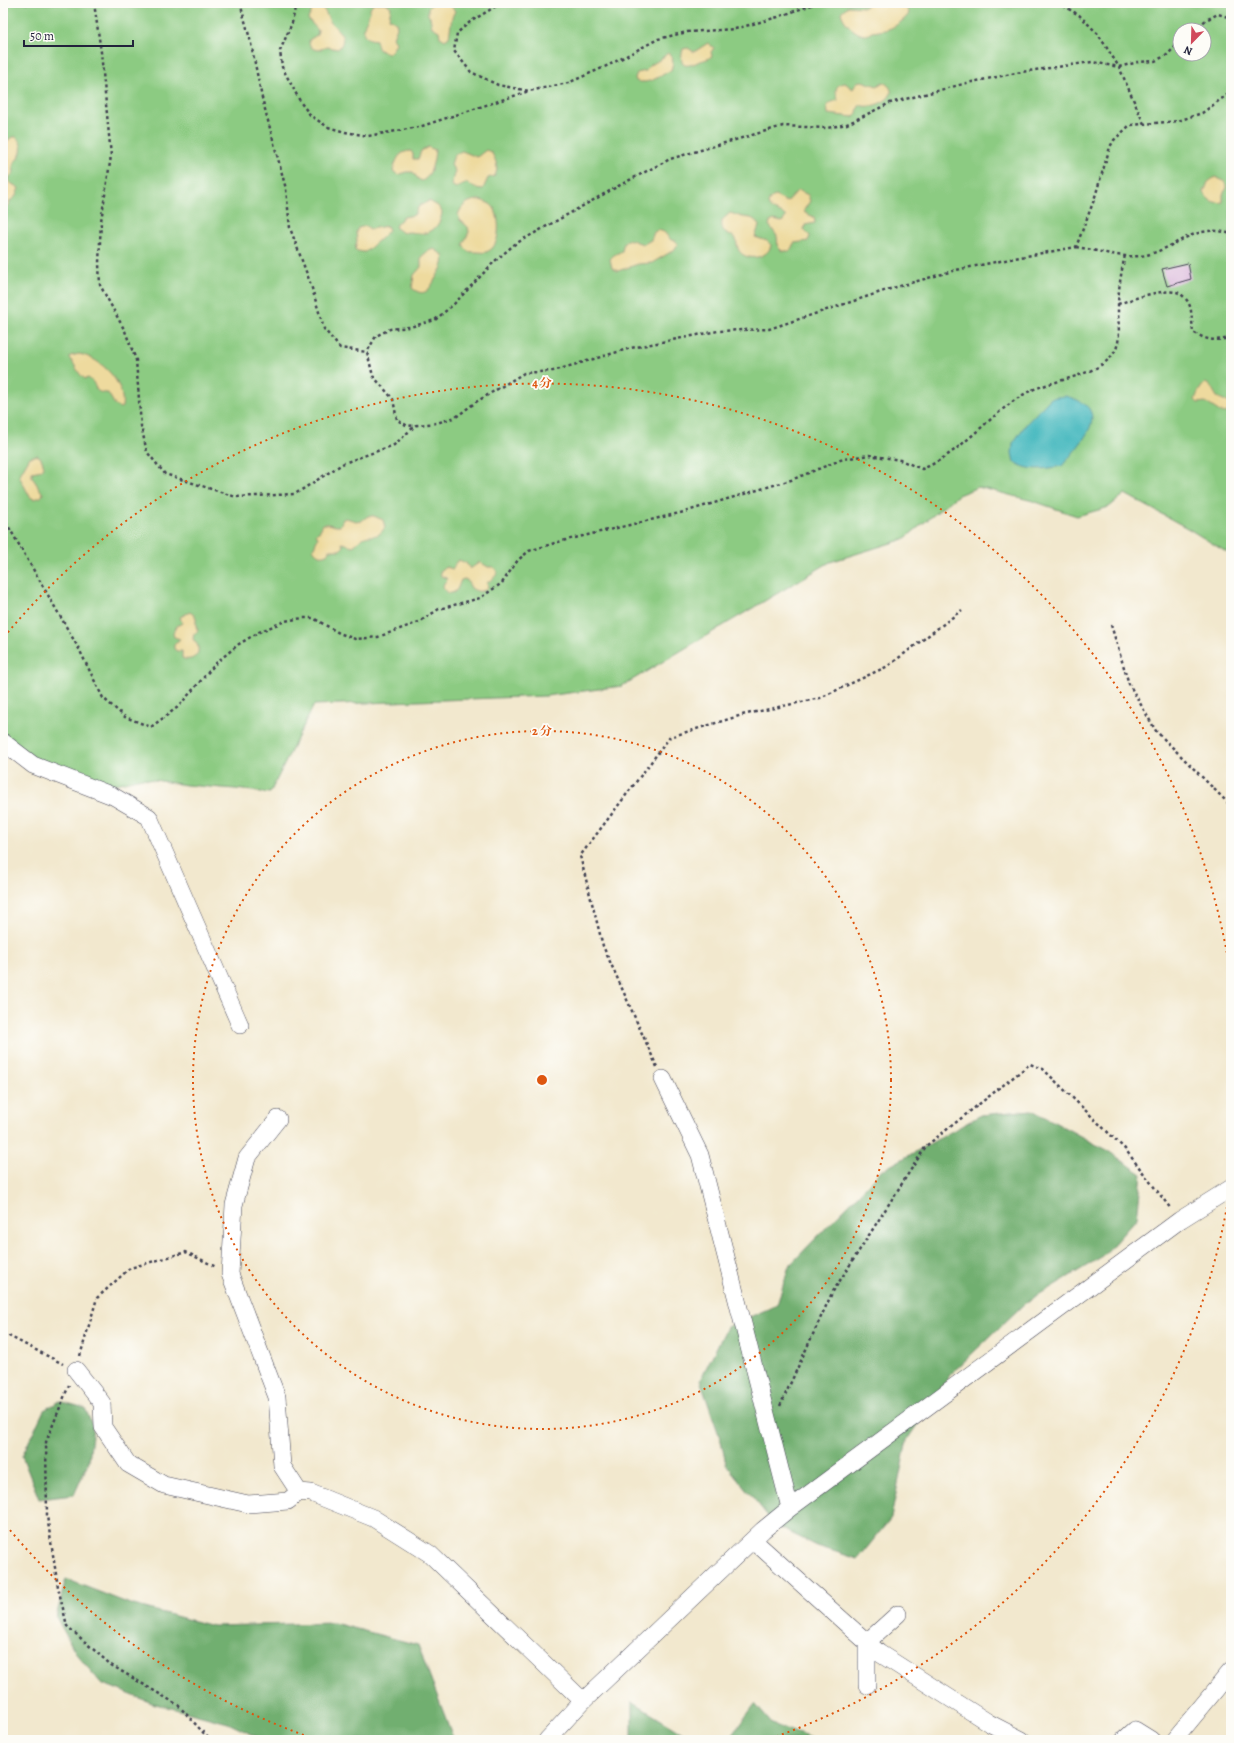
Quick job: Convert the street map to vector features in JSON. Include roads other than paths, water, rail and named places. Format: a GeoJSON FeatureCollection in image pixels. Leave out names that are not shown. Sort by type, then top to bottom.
{"type":"FeatureCollection","features":[{"type":"Feature","properties":{"kind":"street"},"geometry":{"type":"LineString","coordinates":[[3,742],[33,764],[113,796],[149,817],[240,1024]]}},
{"type":"Feature","properties":{"kind":"street"},"geometry":{"type":"LineString","coordinates":[[663,1079],[700,1155],[790,1508]]}},
{"type":"Feature","properties":{"kind":"street"},"geometry":{"type":"LineString","coordinates":[[278,1119],[247,1158],[234,1205],[230,1274],[277,1397],[282,1466],[299,1492]]}},
{"type":"Feature","properties":{"kind":"street"},"geometry":{"type":"LineString","coordinates":[[546,1740],[583,1701],[753,1540],[790,1508],[1180,1220],[1231,1188]]}},
{"type":"Feature","properties":{"kind":"street"},"geometry":{"type":"LineString","coordinates":[[76,1370],[102,1403],[102,1427],[128,1464],[164,1485],[248,1504],[288,1501],[299,1492],[311,1493],[373,1518],[430,1554],[583,1701]]}},
{"type":"Feature","properties":{"kind":"street"},"geometry":{"type":"LineString","coordinates":[[753,1540],[879,1653],[989,1723],[1022,1740]]}},
{"type":"Feature","properties":{"kind":"street"},"geometry":{"type":"LineString","coordinates":[[867,1685],[867,1642],[898,1614]]}},
{"type":"Feature","properties":{"kind":"street"},"geometry":{"type":"LineString","coordinates":[[1174,1740],[1231,1671]]}},
{"type":"Feature","properties":{"kind":"street"},"geometry":{"type":"LineString","coordinates":[[1124,1740],[1135,1730],[1150,1740]]}},
{"type":"Feature","properties":{"kind":"water"},"geometry":{"type":"Polygon","coordinates":[[[1065,396],[1081,402],[1089,409],[1092,418],[1090,427],[1078,447],[1062,466],[1037,469],[1026,467],[1014,462],[1012,453],[1013,443],[1027,423],[1051,398],[1065,396]]]}}]}
